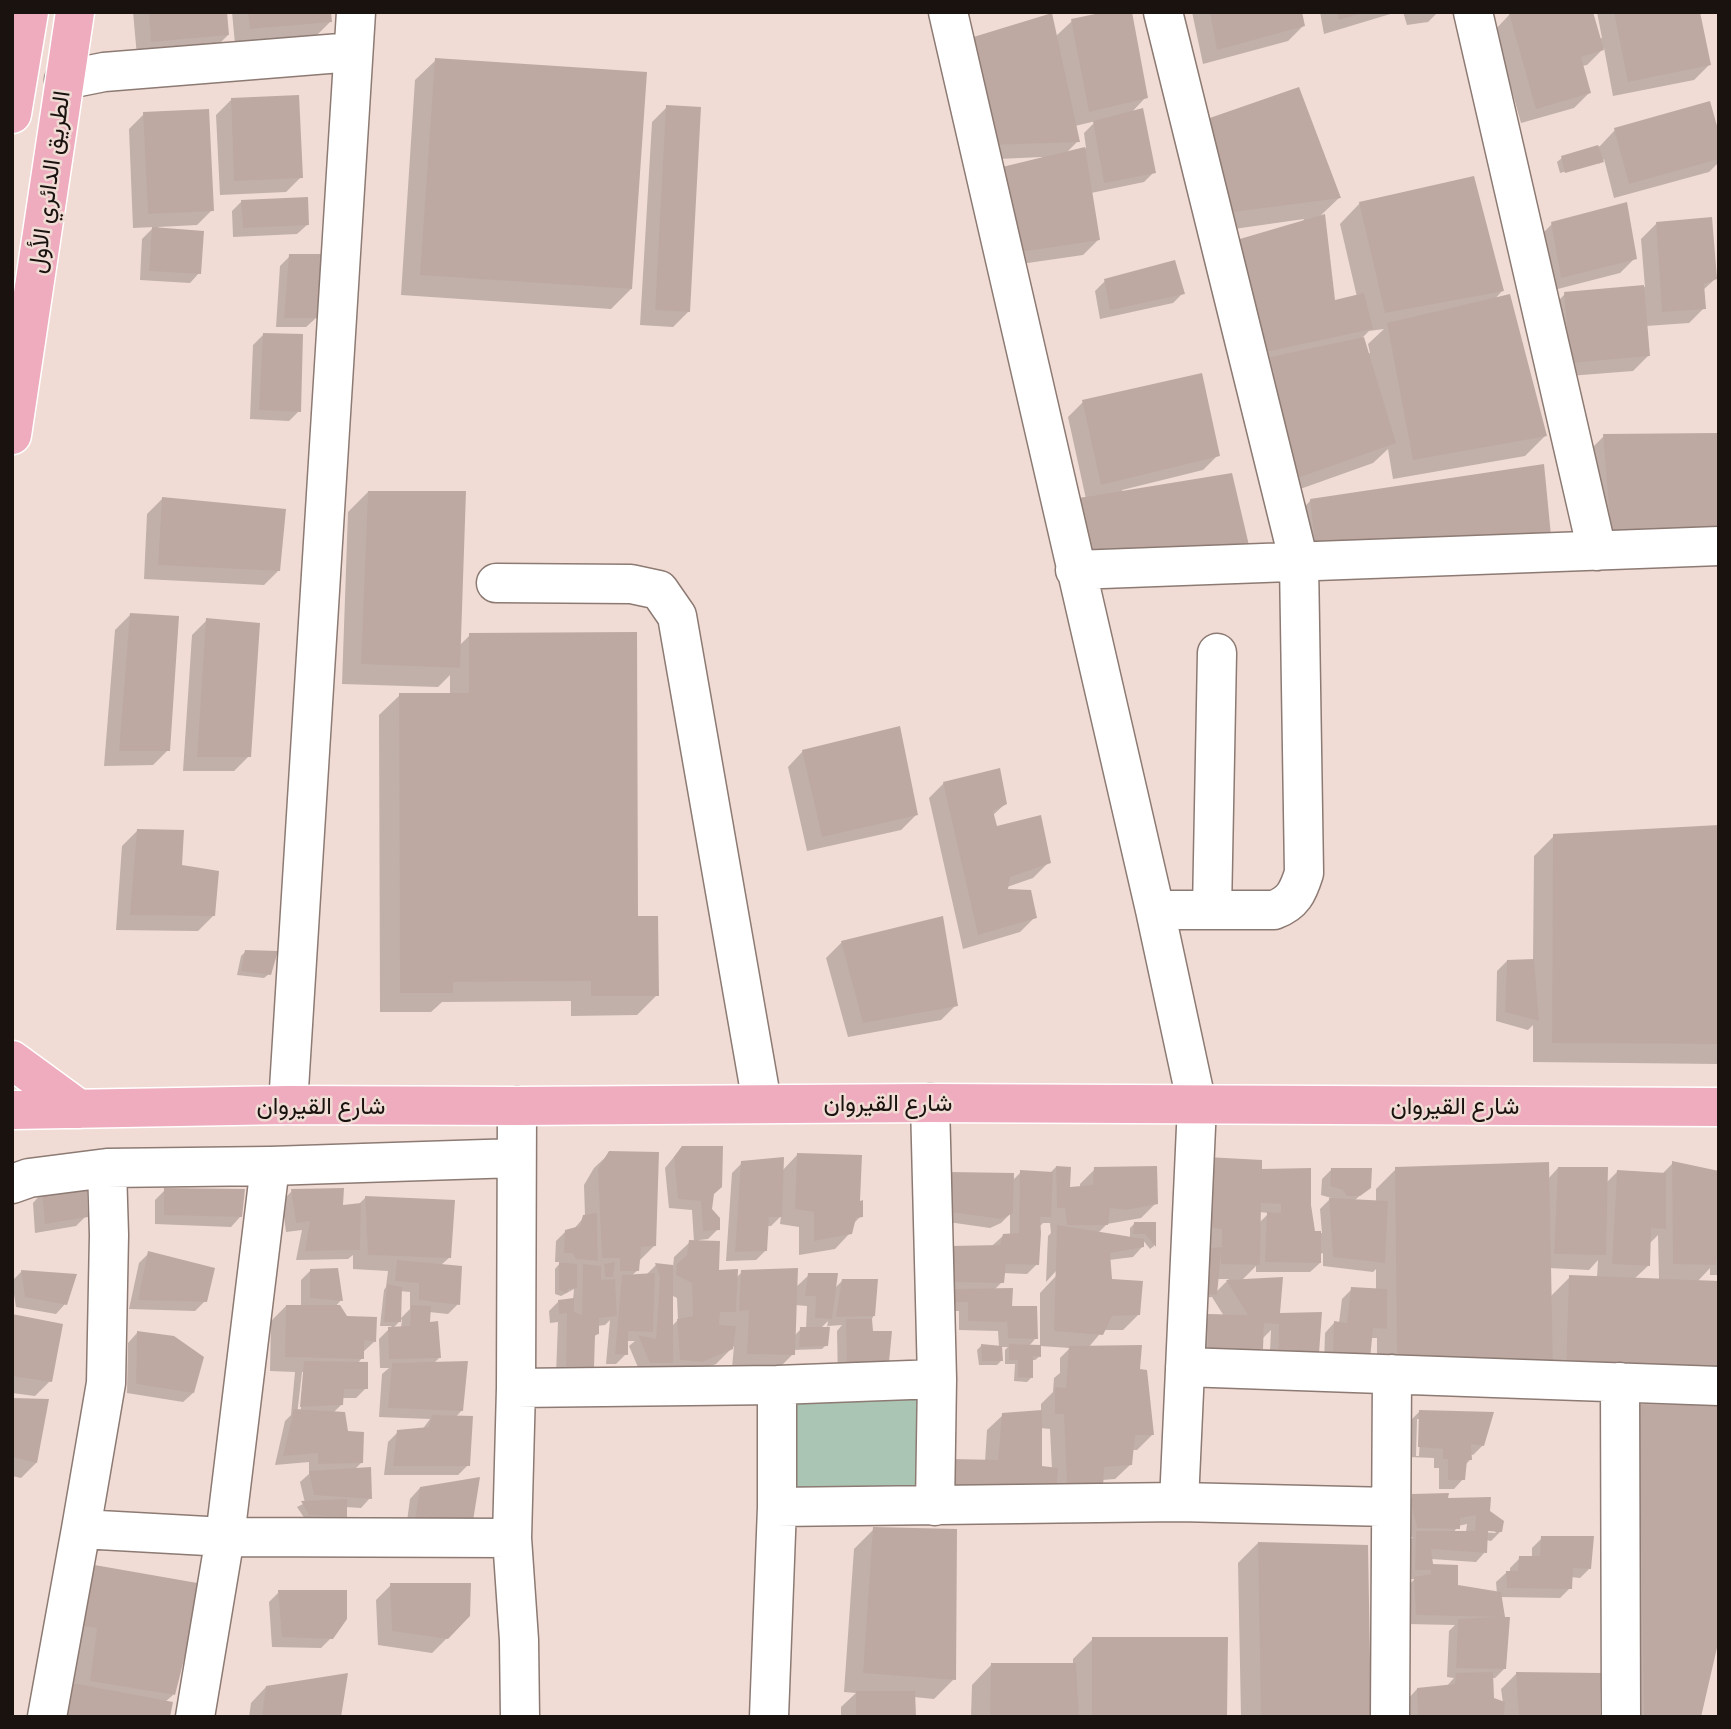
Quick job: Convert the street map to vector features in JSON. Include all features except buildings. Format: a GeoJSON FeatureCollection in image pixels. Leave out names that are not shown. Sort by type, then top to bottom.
{"type":"FeatureCollection","features":[{"type":"Feature","properties":{"kind":"main road","name":"الطريق الدائري الأول"},"geometry":{"type":"LineString","coordinates":[[12,114],[29,12]]}},
{"type":"Feature","properties":{"kind":"main road","name":"الطريق الدائري الأول"},"geometry":{"type":"LineString","coordinates":[[12,436],[75,12]]}},
{"type":"Feature","properties":{"kind":"main road"},"geometry":{"type":"LineString","coordinates":[[12,1060],[68,1109],[12,1134]]}},
{"type":"Feature","properties":{"kind":"main road","name":"شارع القيروان"},"geometry":{"type":"LineString","coordinates":[[12,1110],[288,1105],[762,1103],[1719,1107]]}},
{"type":"Feature","properties":{"kind":"street"},"geometry":{"type":"LineString","coordinates":[[948,12],[1155,910],[1197,1105],[1179,1502]]}},
{"type":"Feature","properties":{"kind":"street"},"geometry":{"type":"LineString","coordinates":[[1155,910],[1273,910],[1287,905],[1297,893],[1304,873],[1300,562],[1163,12]]}},
{"type":"Feature","properties":{"kind":"street"},"geometry":{"type":"LineString","coordinates":[[1473,12],[1597,551]]}},
{"type":"Feature","properties":{"kind":"street"},"geometry":{"type":"LineString","coordinates":[[288,1105],[357,13]]}},
{"type":"Feature","properties":{"kind":"street"},"geometry":{"type":"LineString","coordinates":[[64,79],[104,72],[353,52]]}},
{"type":"Feature","properties":{"kind":"street"},"geometry":{"type":"LineString","coordinates":[[1075,570],[1719,546]]}},
{"type":"Feature","properties":{"kind":"street"},"geometry":{"type":"LineString","coordinates":[[496,583],[631,584],[659,590],[677,616],[762,1103]]}},
{"type":"Feature","properties":{"kind":"street"},"geometry":{"type":"LineString","coordinates":[[1212,910],[1217,653]]}},
{"type":"Feature","properties":{"kind":"street"},"geometry":{"type":"LineString","coordinates":[[930,1103],[937,1379],[935,1506]]}},
{"type":"Feature","properties":{"kind":"street"},"geometry":{"type":"LineString","coordinates":[[517,1106],[516,1388],[512,1538],[519,1640],[520,1717]]}},
{"type":"Feature","properties":{"kind":"street"},"geometry":{"type":"LineString","coordinates":[[12,1184],[29,1178],[107,1168],[516,1158]]}},
{"type":"Feature","properties":{"kind":"street"},"geometry":{"type":"LineString","coordinates":[[195,1717],[225,1537],[270,1166]]}},
{"type":"Feature","properties":{"kind":"street"},"geometry":{"type":"LineString","coordinates":[[47,1717],[106,1383],[109,1236],[107,1168]]}},
{"type":"Feature","properties":{"kind":"street"},"geometry":{"type":"LineString","coordinates":[[1185,1367],[1719,1386]]}},
{"type":"Feature","properties":{"kind":"street"},"geometry":{"type":"LineString","coordinates":[[1390,1717],[1392,1374]]}},
{"type":"Feature","properties":{"kind":"street"},"geometry":{"type":"LineString","coordinates":[[516,1388],[777,1385],[937,1379]]}},
{"type":"Feature","properties":{"kind":"street"},"geometry":{"type":"LineString","coordinates":[[1620,1382],[1621,1717]]}},
{"type":"Feature","properties":{"kind":"street"},"geometry":{"type":"LineString","coordinates":[[769,1717],[777,1507],[777,1385]]}},
{"type":"Feature","properties":{"kind":"street"},"geometry":{"type":"LineString","coordinates":[[777,1507],[1179,1502],[1390,1507]]}},
{"type":"Feature","properties":{"kind":"street"},"geometry":{"type":"LineString","coordinates":[[82,1529],[225,1537],[512,1538]]}},
{"type":"Feature","properties":{"kind":"green space"},"geometry":{"type":"Polygon","coordinates":[[[918,1398],[920,1490],[791,1493],[789,1400],[918,1398]]]}}]}
